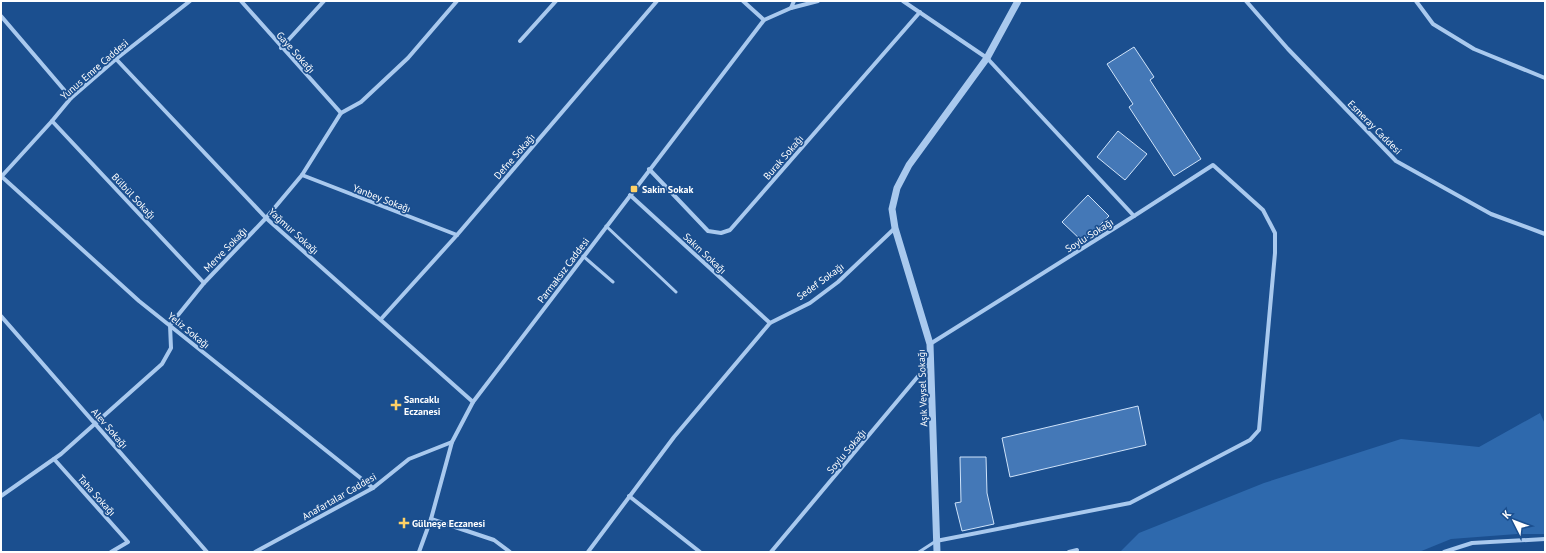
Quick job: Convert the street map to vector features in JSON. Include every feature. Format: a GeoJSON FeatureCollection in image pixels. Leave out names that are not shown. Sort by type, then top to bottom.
{"type":"FeatureCollection","features":[{"type":"Feature","properties":{"kind":"street","name":"Yunus Emre Caddesi"},"geometry":{"type":"LineString","coordinates":[[1,177],[71,98],[116,59],[190,1]]}},
{"type":"Feature","properties":{"kind":"street","name":"Gaye Sokağı"},"geometry":{"type":"LineString","coordinates":[[242,1],[281,48],[341,113]]}},
{"type":"Feature","properties":{"kind":"street"},"geometry":{"type":"LineString","coordinates":[[281,48],[324,1]]}},
{"type":"Feature","properties":{"kind":"street","name":"Merve Sokağı"},"geometry":{"type":"LineString","coordinates":[[170,325],[204,282],[266,218],[302,176],[341,113],[361,102],[403,63],[457,1]]}},
{"type":"Feature","properties":{"kind":"street"},"geometry":{"type":"LineString","coordinates":[[520,41],[556,1]]}},
{"type":"Feature","properties":{"kind":"street","name":"Defne Sokağı"},"geometry":{"type":"LineString","coordinates":[[381,320],[457,235],[657,1]]}},
{"type":"Feature","properties":{"kind":"street"},"geometry":{"type":"LineString","coordinates":[[743,1],[764,20],[791,8],[818,1]]}},
{"type":"Feature","properties":{"kind":"street"},"geometry":{"type":"LineString","coordinates":[[791,8],[794,1]]}},
{"type":"Feature","properties":{"kind":"street"},"geometry":{"type":"LineString","coordinates":[[903,1],[987,58],[1134,216]]}},
{"type":"Feature","properties":{"kind":"street"},"geometry":{"type":"LineString","coordinates":[[895,228],[892,209],[897,188],[908,165],[987,58],[1018,1]]}},
{"type":"Feature","properties":{"kind":"street","name":"Esmeray Caddesi"},"geometry":{"type":"LineString","coordinates":[[1246,1],[1288,49],[1396,161],[1491,214],[1545,234]]}},
{"type":"Feature","properties":{"kind":"street"},"geometry":{"type":"LineString","coordinates":[[1416,1],[1433,24],[1474,49],[1545,78]]}},
{"type":"Feature","properties":{"kind":"street","name":"Burak Sokağı"},"geometry":{"type":"LineString","coordinates":[[649,169],[708,231],[721,233],[730,230],[920,12]]}},
{"type":"Feature","properties":{"kind":"street"},"geometry":{"type":"LineString","coordinates":[[1,16],[71,98]]}},
{"type":"Feature","properties":{"kind":"street","name":"Parmaksız Caddesi"},"geometry":{"type":"LineString","coordinates":[[419,552],[431,519],[452,442],[473,402],[605,226],[764,20]]}},
{"type":"Feature","properties":{"kind":"street","name":"Yağmur Sokağı"},"geometry":{"type":"LineString","coordinates":[[116,59],[266,218],[473,402]]}},
{"type":"Feature","properties":{"kind":"street","name":"Bülbül Sokağı"},"geometry":{"type":"LineString","coordinates":[[52,121],[204,282]]}},
{"type":"Feature","properties":{"kind":"street","name":"Soylu Sokağı"},"geometry":{"type":"LineString","coordinates":[[930,344],[1213,165],[1263,210],[1275,233],[1275,253],[1259,430],[1250,440],[1232,451],[1130,503],[936,541]]}},
{"type":"Feature","properties":{"kind":"street","name":"Yanbey Sokağı"},"geometry":{"type":"LineString","coordinates":[[302,176],[457,235]]}},
{"type":"Feature","properties":{"kind":"street","name":"Yeliz Sokağı"},"geometry":{"type":"LineString","coordinates":[[1,177],[139,301],[373,488]]}},
{"type":"Feature","properties":{"kind":"street","name":"Sakın Sokağı"},"geometry":{"type":"LineString","coordinates":[[630,194],[770,323]]}},
{"type":"Feature","properties":{"kind":"street","name":"Sedef Sokağı"},"geometry":{"type":"LineString","coordinates":[[588,552],[674,437],[770,323],[810,303],[838,282],[895,228]]}},
{"type":"Feature","properties":{"kind":"street","name":"Aşık Veysel Sokağı"},"geometry":{"type":"LineString","coordinates":[[895,228],[930,344],[937,552]]}},
{"type":"Feature","properties":{"kind":"street","name":"Alev Sokağı"},"geometry":{"type":"LineString","coordinates":[[1,316],[207,552]]}},
{"type":"Feature","properties":{"kind":"street"},"geometry":{"type":"LineString","coordinates":[[1,496],[54,459],[162,364],[171,348],[170,325]]}},
{"type":"Feature","properties":{"kind":"street","name":"Soylu Sokağı"},"geometry":{"type":"LineString","coordinates":[[772,552],[931,360]]}},
{"type":"Feature","properties":{"kind":"street","name":"Anafartalar Caddesi"},"geometry":{"type":"LineString","coordinates":[[255,552],[373,488],[409,459],[452,442]]}},
{"type":"Feature","properties":{"kind":"street","name":"Taha Sokağı"},"geometry":{"type":"LineString","coordinates":[[54,459],[128,542],[111,552]]}},
{"type":"Feature","properties":{"kind":"street"},"geometry":{"type":"LineString","coordinates":[[629,496],[700,552]]}},
{"type":"Feature","properties":{"kind":"street"},"geometry":{"type":"LineString","coordinates":[[431,519],[494,540],[510,552]]}},
{"type":"Feature","properties":{"kind":"street"},"geometry":{"type":"LineString","coordinates":[[1444,552],[1452,551],[1472,543],[1545,539]]}},
{"type":"Feature","properties":{"kind":"street"},"geometry":{"type":"LineString","coordinates":[[1069,552],[1077,550]]}},
{"type":"Feature","properties":{"kind":"lane"},"geometry":{"type":"LineString","coordinates":[[605,226],[676,292]]}},
{"type":"Feature","properties":{"kind":"lane"},"geometry":{"type":"LineString","coordinates":[[583,256],[613,282]]}},
{"type":"Feature","properties":{"kind":"lane"},"geometry":{"type":"LineString","coordinates":[[919,552],[936,541]]}},
{"type":"Feature","properties":{"kind":"shaded area"},"geometry":{"type":"Polygon","coordinates":[[[1540,413],[1545,424],[1545,534],[1517,534],[1451,539],[1419,552],[1120,552],[1139,533],[1264,483],[1401,439],[1479,447],[1540,413]]]}},
{"type":"Feature","properties":{"kind":"building"},"geometry":{"type":"Polygon","coordinates":[[[1134,47],[1154,77],[1150,80],[1201,159],[1174,176],[1129,107],[1133,104],[1107,64],[1134,47]]]}},
{"type":"Feature","properties":{"kind":"building"},"geometry":{"type":"Polygon","coordinates":[[[1118,131],[1147,154],[1125,180],[1097,157],[1118,131]]]}},
{"type":"Feature","properties":{"kind":"building"},"geometry":{"type":"Polygon","coordinates":[[[1088,195],[1109,216],[1083,242],[1062,222],[1088,195]]]}},
{"type":"Feature","properties":{"kind":"building"},"geometry":{"type":"Polygon","coordinates":[[[1138,406],[1146,445],[1010,477],[1002,438],[1138,406]]]}},
{"type":"Feature","properties":{"kind":"building"},"geometry":{"type":"Polygon","coordinates":[[[960,457],[986,457],[987,493],[994,524],[962,531],[955,503],[961,502],[960,457]]]}},
{"type":"Feature","properties":{"kind":"place","name":"Sakin Sokak"},"geometry":{"type":"Point","coordinates":[634,189]}},
{"type":"Feature","properties":{"kind":"place","name":"Sancaklı Eczanesi"},"geometry":{"type":"Point","coordinates":[396,405]}},
{"type":"Feature","properties":{"kind":"place","name":"Gülneşe Eczanesi"},"geometry":{"type":"Point","coordinates":[404,523]}}]}
